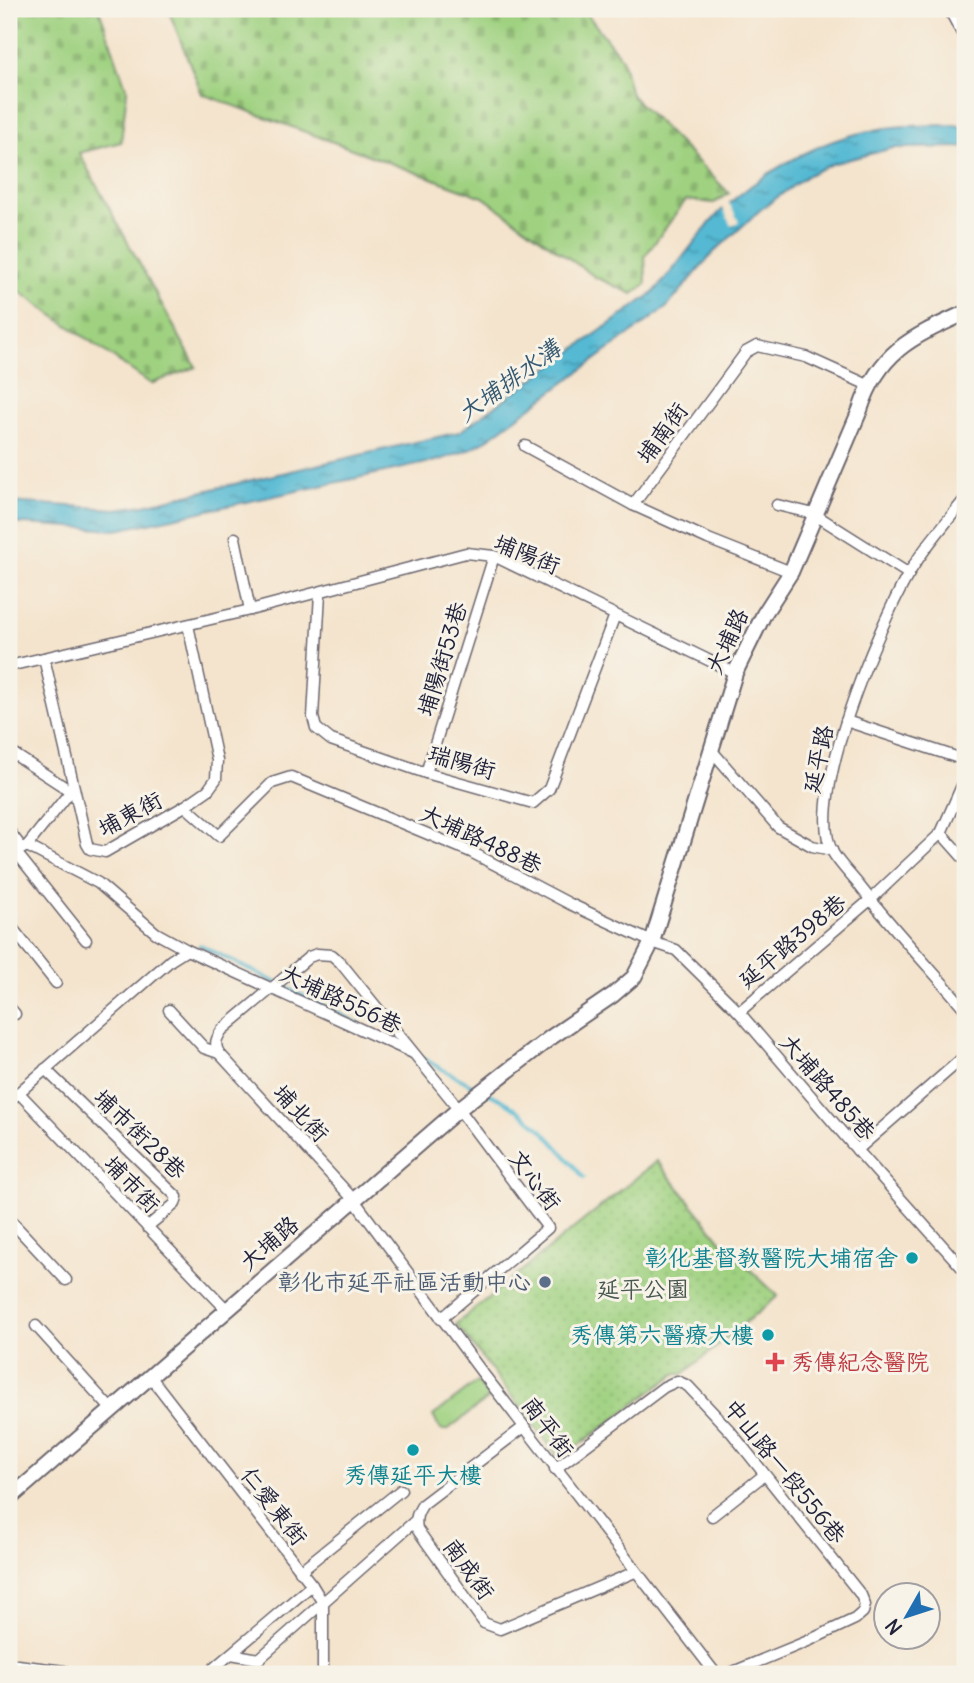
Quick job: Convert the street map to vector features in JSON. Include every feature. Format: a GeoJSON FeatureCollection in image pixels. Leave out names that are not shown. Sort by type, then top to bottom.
{"type":"FeatureCollection","features":[{"type":"Feature","properties":{"kind":"main road","name":"大埔路"},"geometry":{"type":"LineString","coordinates":[[9,1499],[459,1109],[564,1028],[613,995],[634,976],[652,942],[713,752],[735,673],[764,614],[791,572],[860,410],[868,385],[897,349],[965,313]]}},
{"type":"Feature","properties":{"kind":"main road"},"geometry":{"type":"LineString","coordinates":[[9,1667],[64,1674]]}},
{"type":"Feature","properties":{"kind":"street"},"geometry":{"type":"LineString","coordinates":[[949,9],[965,39]]}},
{"type":"Feature","properties":{"kind":"street","name":"埔南街"},"geometry":{"type":"LineString","coordinates":[[633,505],[746,352],[757,346],[806,357],[868,385]]}},
{"type":"Feature","properties":{"kind":"street"},"geometry":{"type":"LineString","coordinates":[[525,446],[633,505],[791,572]]}},
{"type":"Feature","properties":{"kind":"street","name":"延平路"},"geometry":{"type":"LineString","coordinates":[[965,499],[909,574],[870,657],[835,758],[826,812],[832,850],[870,900],[965,1009]]}},
{"type":"Feature","properties":{"kind":"street"},"geometry":{"type":"LineString","coordinates":[[777,505],[814,514],[909,574]]}},
{"type":"Feature","properties":{"kind":"street"},"geometry":{"type":"LineString","coordinates":[[234,538],[250,610]]}},
{"type":"Feature","properties":{"kind":"street","name":"埔陽街"},"geometry":{"type":"LineString","coordinates":[[9,666],[320,593],[466,553],[494,556],[735,673]]}},
{"type":"Feature","properties":{"kind":"street","name":"埔陽街53巷"},"geometry":{"type":"LineString","coordinates":[[426,772],[494,556]]}},
{"type":"Feature","properties":{"kind":"street","name":"瑞陽街"},"geometry":{"type":"LineString","coordinates":[[320,593],[313,717],[316,728],[331,740],[426,772],[533,803],[549,789],[615,615]]}},
{"type":"Feature","properties":{"kind":"street","name":"埔東街"},"geometry":{"type":"LineString","coordinates":[[44,658],[87,844],[90,849],[105,852],[185,806],[208,790],[216,779],[217,760],[188,625]]}},
{"type":"Feature","properties":{"kind":"street"},"geometry":{"type":"LineString","coordinates":[[846,721],[965,760]]}},
{"type":"Feature","properties":{"kind":"street"},"geometry":{"type":"LineString","coordinates":[[9,751],[69,790],[18,850]]}},
{"type":"Feature","properties":{"kind":"street"},"geometry":{"type":"LineString","coordinates":[[713,752],[778,827],[812,846],[832,850]]}},
{"type":"Feature","properties":{"kind":"street","name":"大埔路488巷"},"geometry":{"type":"LineString","coordinates":[[185,806],[219,836],[272,783],[291,778],[471,852],[570,904],[652,942]]}},
{"type":"Feature","properties":{"kind":"street"},"geometry":{"type":"LineString","coordinates":[[965,779],[941,833],[965,860]]}},
{"type":"Feature","properties":{"kind":"street"},"geometry":{"type":"LineString","coordinates":[[9,831],[18,850],[86,940]]}},
{"type":"Feature","properties":{"kind":"street","name":"延平路398巷"},"geometry":{"type":"LineString","coordinates":[[739,1012],[870,900],[941,833]]}},
{"type":"Feature","properties":{"kind":"street","name":"大埔路556巷"},"geometry":{"type":"LineString","coordinates":[[18,850],[98,883],[156,933],[187,950],[415,1054],[459,1109]]}},
{"type":"Feature","properties":{"kind":"street"},"geometry":{"type":"LineString","coordinates":[[9,924],[56,983]]}},
{"type":"Feature","properties":{"kind":"street","name":"大埔路485巷"},"geometry":{"type":"LineString","coordinates":[[652,942],[676,950],[739,1012],[965,1271]]}},
{"type":"Feature","properties":{"kind":"street"},"geometry":{"type":"LineString","coordinates":[[9,1101],[171,960],[187,950]]}},
{"type":"Feature","properties":{"kind":"street"},"geometry":{"type":"LineString","coordinates":[[219,1053],[215,1046],[216,1038],[222,1030],[309,957],[317,954],[332,955],[415,1054]]}},
{"type":"Feature","properties":{"kind":"street","name":"埔北街"},"geometry":{"type":"LineString","coordinates":[[169,1010],[204,1048],[219,1053],[354,1200]]}},
{"type":"Feature","properties":{"kind":"street"},"geometry":{"type":"LineString","coordinates":[[857,1150],[965,1056]]}},
{"type":"Feature","properties":{"kind":"street","name":"埔市街28巷"},"geometry":{"type":"LineString","coordinates":[[45,1069],[177,1197],[175,1203],[147,1227]]}},
{"type":"Feature","properties":{"kind":"street","name":"埔市街"},"geometry":{"type":"LineString","coordinates":[[19,1093],[227,1310]]}},
{"type":"Feature","properties":{"kind":"street","name":"文心街"},"geometry":{"type":"LineString","coordinates":[[441,1319],[548,1228],[459,1109]]}},
{"type":"Feature","properties":{"kind":"street","name":"南平街"},"geometry":{"type":"LineString","coordinates":[[354,1200],[555,1469],[716,1674]]}},
{"type":"Feature","properties":{"kind":"street"},"geometry":{"type":"LineString","coordinates":[[9,1219],[66,1280]]}},
{"type":"Feature","properties":{"kind":"street"},"geometry":{"type":"LineString","coordinates":[[36,1326],[111,1409]]}},
{"type":"Feature","properties":{"kind":"street","name":"仁愛東街"},"geometry":{"type":"LineString","coordinates":[[150,1376],[323,1603]]}},
{"type":"Feature","properties":{"kind":"street","name":"中山路一段556巷"},"geometry":{"type":"LineString","coordinates":[[555,1469],[664,1387],[677,1381],[688,1386],[731,1432],[861,1595],[865,1605],[863,1612],[855,1619],[728,1674]]}},
{"type":"Feature","properties":{"kind":"street"},"geometry":{"type":"LineString","coordinates":[[231,1654],[259,1659],[415,1521],[423,1504],[524,1427]]}},
{"type":"Feature","properties":{"kind":"street"},"geometry":{"type":"LineString","coordinates":[[712,1516],[764,1475]]}},
{"type":"Feature","properties":{"kind":"street"},"geometry":{"type":"LineString","coordinates":[[300,1571],[401,1490]]}},
{"type":"Feature","properties":{"kind":"street","name":"南成街"},"geometry":{"type":"LineString","coordinates":[[415,1521],[417,1529],[484,1623],[500,1629],[635,1572]]}},
{"type":"Feature","properties":{"kind":"street"},"geometry":{"type":"LineString","coordinates":[[210,1674],[312,1586]]}},
{"type":"Feature","properties":{"kind":"street"},"geometry":{"type":"LineString","coordinates":[[323,1603],[323,1674]]}},
{"type":"Feature","properties":{"kind":"green space"},"geometry":{"type":"Polygon","coordinates":[[[9,9],[99,9],[127,90],[121,142],[79,153],[196,367],[151,384],[9,284],[9,9]]]}},
{"type":"Feature","properties":{"kind":"green space"},"geometry":{"type":"Polygon","coordinates":[[[168,9],[583,9],[622,59],[631,95],[729,193],[714,203],[686,200],[645,256],[646,284],[633,294],[595,277],[483,197],[202,94],[168,9]]]}},
{"type":"Feature","properties":{"kind":"green space","name":"延平公園"},"geometry":{"type":"Polygon","coordinates":[[[657,1161],[726,1247],[778,1296],[683,1374],[675,1374],[560,1459],[456,1324],[657,1161]]]}},
{"type":"Feature","properties":{"kind":"green space"},"geometry":{"type":"Polygon","coordinates":[[[477,1382],[489,1398],[447,1430],[441,1430],[433,1416],[477,1382]]]}},
{"type":"Feature","properties":{"kind":"water"},"geometry":{"type":"Polygon","coordinates":[[[965,125],[965,147],[893,148],[831,164],[808,175],[760,210],[713,253],[667,307],[485,441],[468,450],[440,460],[117,530],[9,523],[9,502],[116,509],[144,505],[459,432],[653,293],[721,211],[773,171],[833,141],[854,135],[898,127],[965,125]]]}},
{"type":"Feature","properties":{"kind":"pier"},"geometry":{"type":"Polygon","coordinates":[[[728,201],[739,222],[731,226],[722,206],[728,201]]]}},
{"type":"Feature","properties":{"kind":"waterway"},"geometry":{"type":"LineString","coordinates":[[200,945],[360,1024]]}},
{"type":"Feature","properties":{"kind":"waterway"},"geometry":{"type":"LineString","coordinates":[[422,1058],[477,1088]]}},
{"type":"Feature","properties":{"kind":"waterway"},"geometry":{"type":"LineString","coordinates":[[487,1093],[529,1118],[584,1178]]}},
{"type":"Feature","properties":{"kind":"place","name":"彰化基督教醫院大埔宿舍"},"geometry":{"type":"Point","coordinates":[912,1258]}},
{"type":"Feature","properties":{"kind":"place","name":"彰化市延平社區活動中心"},"geometry":{"type":"Point","coordinates":[545,1282]}},
{"type":"Feature","properties":{"kind":"place","name":"秀傳第六醫療大樓"},"geometry":{"type":"Point","coordinates":[768,1335]}},
{"type":"Feature","properties":{"kind":"place","name":"秀傳紀念醫院"},"geometry":{"type":"Point","coordinates":[775,1362]}},
{"type":"Feature","properties":{"kind":"place","name":"秀傳延平大樓"},"geometry":{"type":"Point","coordinates":[413,1450]}},
{"type":"Feature","properties":{"kind":"water label","name":"大埔排水溝"},"geometry":{"type":"Point","coordinates":[509,381]}}]}
